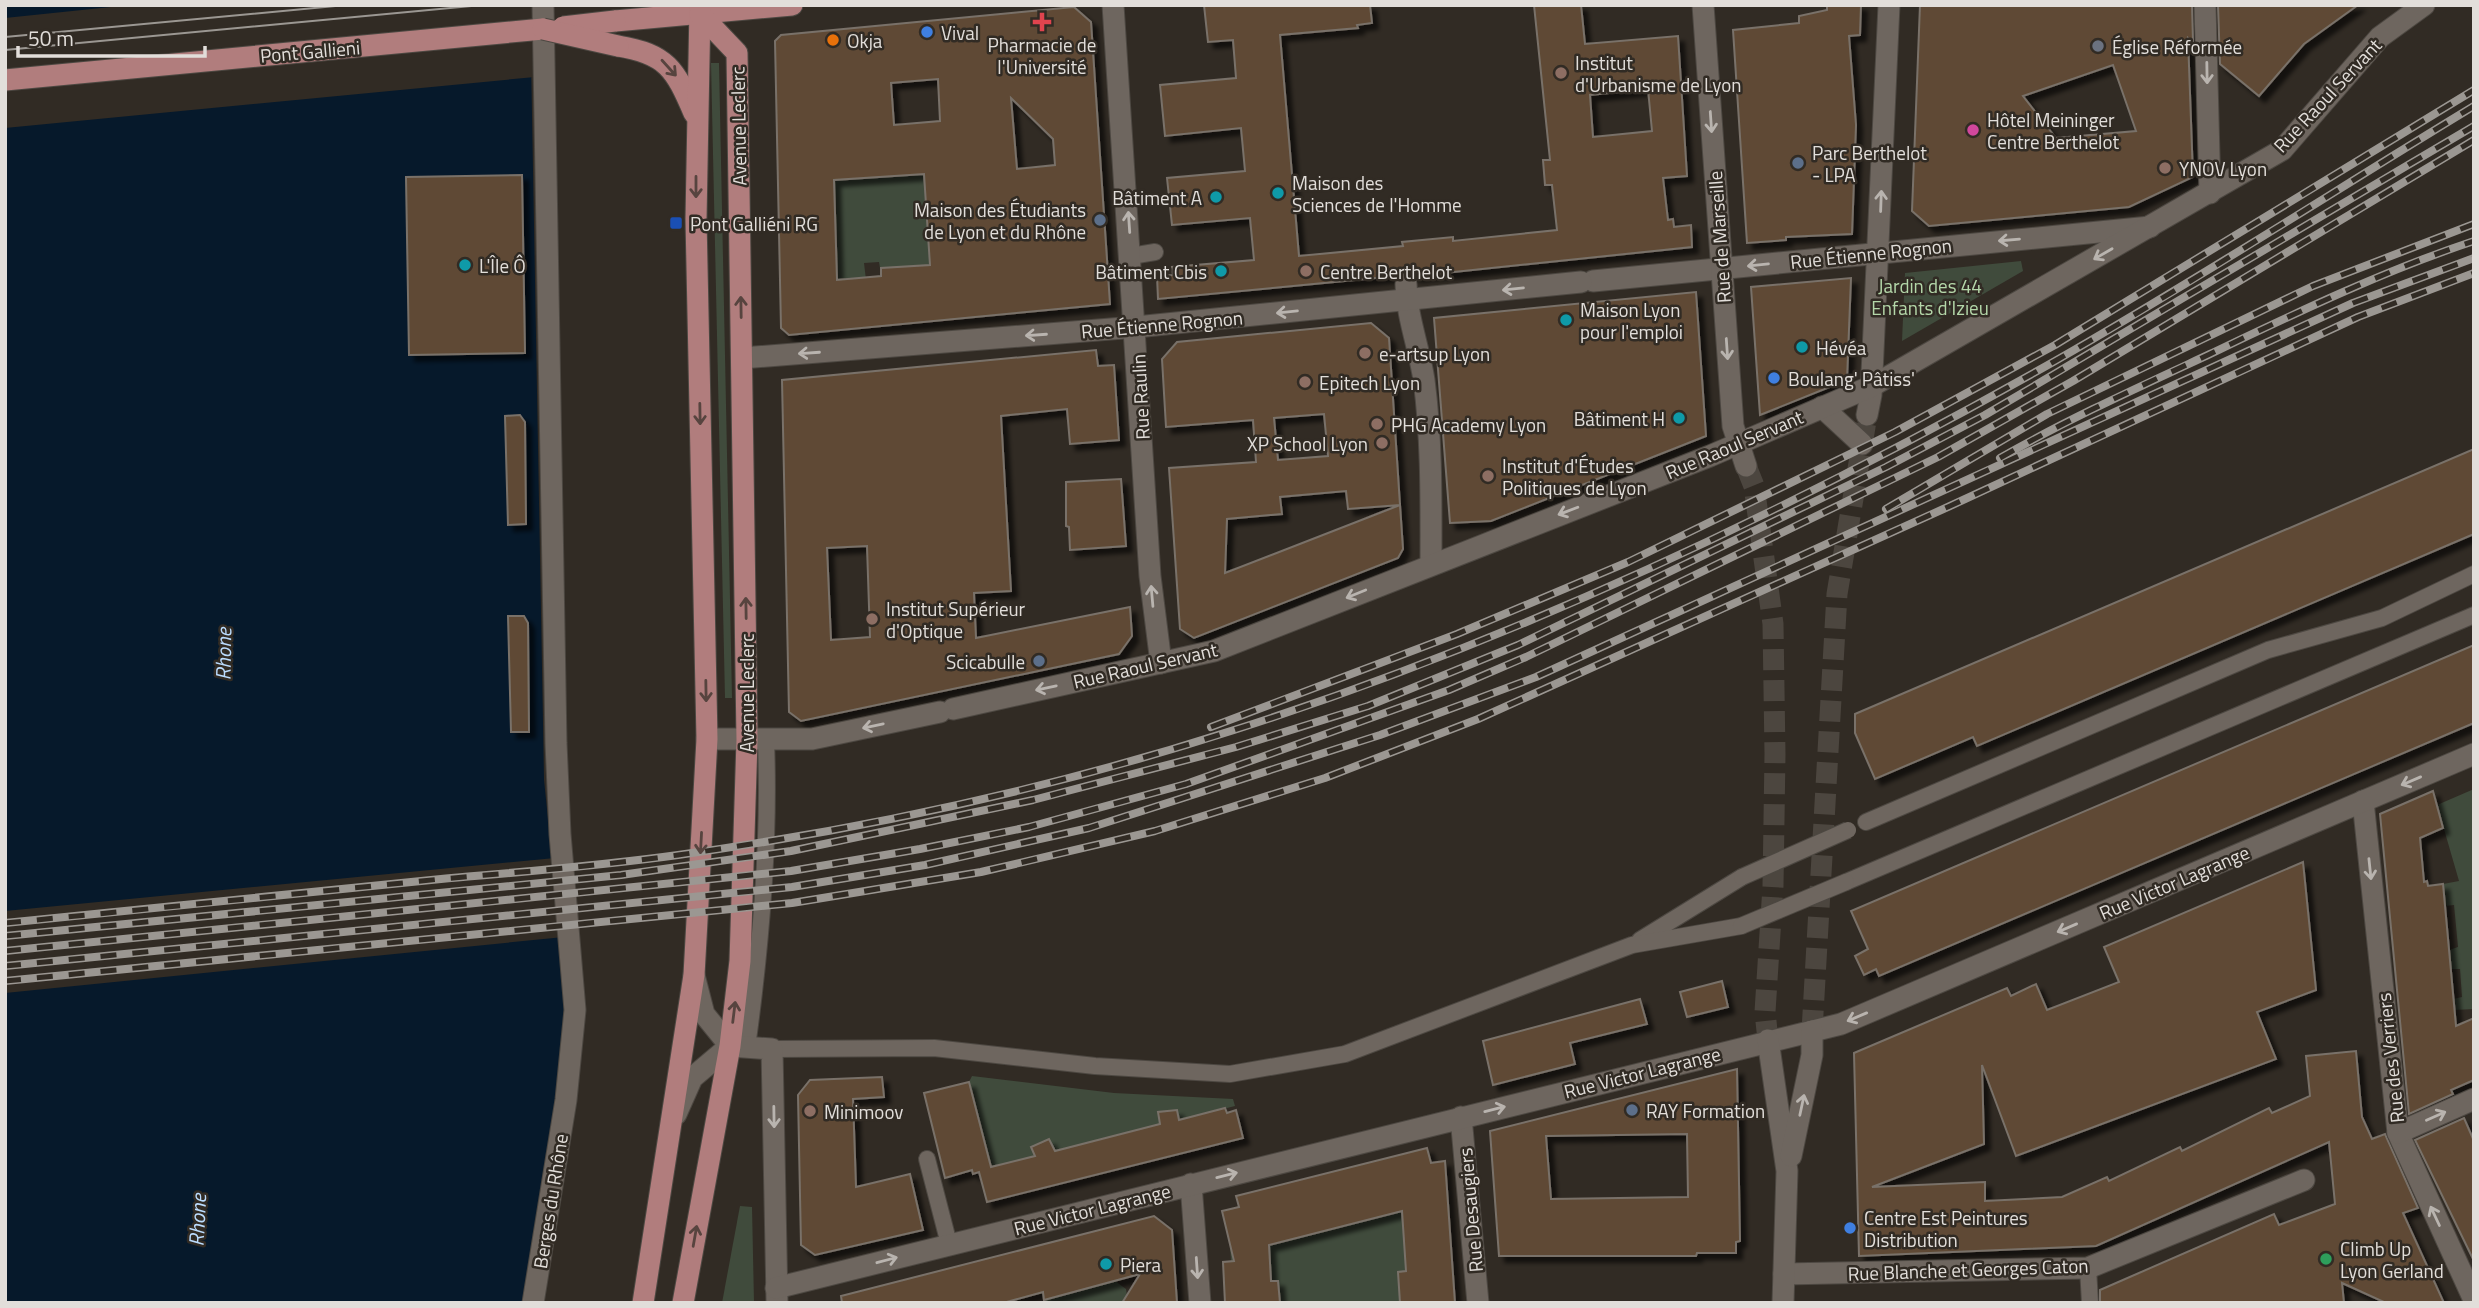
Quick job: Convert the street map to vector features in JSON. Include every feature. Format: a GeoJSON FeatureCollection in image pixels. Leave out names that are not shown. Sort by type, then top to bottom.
{"type":"FeatureCollection","features":[{"type":"Feature","properties":{"kind":"main road"},"geometry":{"type":"LineString","coordinates":[[648,19],[673,5]]}},
{"type":"Feature","properties":{"kind":"main road","name":"Pont Gallieni"},"geometry":{"type":"LineString","coordinates":[[5,80],[648,19],[700,10],[792,5]]}},
{"type":"Feature","properties":{"kind":"main road","name":"Avenue Leclerc"},"geometry":{"type":"LineString","coordinates":[[643,1303],[694,975],[707,739],[696,118],[700,10]]}},
{"type":"Feature","properties":{"kind":"main road","name":"Avenue Leclerc"},"geometry":{"type":"LineString","coordinates":[[683,1303],[738,1046],[740,961],[757,741],[742,358],[737,52],[700,10]]}},
{"type":"Feature","properties":{"kind":"main road"},"geometry":{"type":"LineString","coordinates":[[543,29],[638,49],[668,64],[677,75],[696,118]]}},
{"type":"Feature","properties":{"kind":"street","name":"Berges du Rhône"},"geometry":{"type":"LineString","coordinates":[[533,1303],[566,1100],[575,1010],[560,834],[556,743],[543,5]]}},
{"type":"Feature","properties":{"kind":"street","name":"Rue Raulin"},"geometry":{"type":"LineString","coordinates":[[1113,5],[1136,327],[1150,576],[1161,663]]}},
{"type":"Feature","properties":{"kind":"street","name":"Rue de Marseille"},"geometry":{"type":"LineString","coordinates":[[1703,5],[1721,269],[1737,444],[1746,466]]}},
{"type":"Feature","properties":{"kind":"street"},"geometry":{"type":"LineString","coordinates":[[1867,415],[1872,386],[1889,5]]}},
{"type":"Feature","properties":{"kind":"street"},"geometry":{"type":"LineString","coordinates":[[2205,5],[2210,192]]}},
{"type":"Feature","properties":{"kind":"street","name":"Rue Raoul Servant"},"geometry":{"type":"LineString","coordinates":[[707,739],[812,739],[1214,651],[1737,444],[1872,386],[2282,150],[2381,37],[2424,5]]}},
{"type":"Feature","properties":{"kind":"street","name":"Rue Étienne Rognon"},"geometry":{"type":"LineString","coordinates":[[742,358],[1136,327],[1406,292],[1587,282],[2150,227]]}},
{"type":"Feature","properties":{"kind":"street"},"geometry":{"type":"LineString","coordinates":[[1406,292],[1423,379],[1431,490],[1431,564]]}},
{"type":"Feature","properties":{"kind":"street"},"geometry":{"type":"LineString","coordinates":[[1822,407],[1862,444]]}},
{"type":"Feature","properties":{"kind":"street","name":"Rue Victor Lagrange"},"geometry":{"type":"LineString","coordinates":[[777,1295],[950,1244],[1812,1031],[1862,1015],[2474,754]]}},
{"type":"Feature","properties":{"kind":"street","name":"Rue des Verriers"},"geometry":{"type":"LineString","coordinates":[[2363,801],[2398,1133],[2474,1300]]}},
{"type":"Feature","properties":{"kind":"street","name":"Avenue Leclerc"},"geometry":{"type":"LineString","coordinates":[[673,1121],[692,1078],[738,1046],[704,1014],[694,975]]}},
{"type":"Feature","properties":{"kind":"street"},"geometry":{"type":"LineString","coordinates":[[1787,1171],[1812,1055],[1812,1031]]}},
{"type":"Feature","properties":{"kind":"street"},"geometry":{"type":"LineString","coordinates":[[1768,1040],[1787,1171],[1783,1303]]}},
{"type":"Feature","properties":{"kind":"street"},"geometry":{"type":"LineString","coordinates":[[738,1046],[772,1049],[777,1295]]}},
{"type":"Feature","properties":{"kind":"street"},"geometry":{"type":"LineString","coordinates":[[2398,1133],[2474,1099]]}},
{"type":"Feature","properties":{"kind":"street","name":"Rue Desaugiers"},"geometry":{"type":"LineString","coordinates":[[1461,1117],[1478,1303]]}},
{"type":"Feature","properties":{"kind":"street","name":"Rue Blanche et Georges Caton"},"geometry":{"type":"LineString","coordinates":[[1784,1274],[2088,1268],[2304,1180]]}},
{"type":"Feature","properties":{"kind":"street"},"geometry":{"type":"LineString","coordinates":[[1191,1184],[1200,1303]]}},
{"type":"Feature","properties":{"kind":"lane"},"geometry":{"type":"LineString","coordinates":[[1131,256],[1155,251]]}},
{"type":"Feature","properties":{"kind":"lane"},"geometry":{"type":"LineString","coordinates":[[1866,822],[2268,650],[2382,618],[2474,573]]}},
{"type":"Feature","properties":{"kind":"lane"},"geometry":{"type":"LineString","coordinates":[[1632,944],[1741,926],[2474,615]]}},
{"type":"Feature","properties":{"kind":"lane"},"geometry":{"type":"LineString","coordinates":[[772,1049],[934,1048],[1095,1066],[1230,1074],[1345,1054],[1632,944],[1742,877],[1848,830]]}},
{"type":"Feature","properties":{"kind":"lane"},"geometry":{"type":"LineString","coordinates":[[926,1159],[950,1244]]}},
{"type":"Feature","properties":{"kind":"lane"},"geometry":{"type":"LineString","coordinates":[[2088,1268],[2090,1303]]}},
{"type":"Feature","properties":{"kind":"green space"},"geometry":{"type":"Polygon","coordinates":[[[711,63],[719,63],[732,698],[725,698],[711,63]]]}},
{"type":"Feature","properties":{"kind":"green space"},"geometry":{"type":"Polygon","coordinates":[[[924,174],[930,265],[880,268],[879,262],[864,263],[867,288],[837,290],[834,180],[924,174]]]}},
{"type":"Feature","properties":{"kind":"green space","name":"Jardin des 44 Enfants d'Izieu"},"geometry":{"type":"Polygon","coordinates":[[[2021,261],[2023,271],[1902,341],[1905,273],[2021,261]]]}},
{"type":"Feature","properties":{"kind":"green space"},"geometry":{"type":"Polygon","coordinates":[[[2474,789],[2474,1009],[2454,1010],[2453,999],[2462,997],[2460,969],[2450,969],[2449,950],[2458,947],[2454,905],[2445,906],[2443,884],[2459,881],[2437,805],[2474,789]]]}},
{"type":"Feature","properties":{"kind":"green space"},"geometry":{"type":"Polygon","coordinates":[[[972,1076],[1114,1093],[1233,1099],[1235,1106],[1179,1120],[1177,1110],[1159,1112],[1160,1124],[1055,1151],[1048,1139],[1032,1147],[1035,1156],[991,1167],[969,1082],[972,1076]]]}},
{"type":"Feature","properties":{"kind":"green space"},"geometry":{"type":"Polygon","coordinates":[[[740,1206],[752,1207],[754,1303],[722,1303],[740,1206]]]}},
{"type":"Feature","properties":{"kind":"green space"},"geometry":{"type":"Polygon","coordinates":[[[1407,1210],[1406,1271],[1398,1272],[1400,1303],[1280,1303],[1278,1281],[1271,1281],[1231,1261],[1230,1245],[1278,1243],[1407,1210]]]}},
{"type":"Feature","properties":{"kind":"green space"},"geometry":{"type":"Polygon","coordinates":[[[1115,1281],[1126,1289],[1127,1296],[1122,1303],[1045,1303],[1044,1300],[1115,1281]]]}},
{"type":"Feature","properties":{"kind":"water","name":"Rhone"},"geometry":{"type":"Polygon","coordinates":[[[5,5],[530,5],[544,780],[563,966],[564,1009],[562,1063],[524,1303],[5,1303],[5,5]]]}},
{"type":"Feature","properties":{"kind":"pier"},"geometry":{"type":"Polygon","coordinates":[[[130,5],[533,5],[535,77],[5,128],[5,18],[130,5]]]}},
{"type":"Feature","properties":{"kind":"pier"},"geometry":{"type":"Polygon","coordinates":[[[555,858],[564,937],[5,993],[5,911],[555,858]]]}},
{"type":"Feature","properties":{"kind":"building"},"geometry":{"type":"Polygon","coordinates":[[[1204,5],[1370,5],[1372,23],[1357,25],[1358,28],[1280,35],[1299,256],[1403,246],[1402,242],[1453,237],[1453,241],[1557,230],[1552,185],[1545,185],[1543,160],[1550,160],[1534,5],[1581,5],[1585,44],[1678,36],[1687,176],[1663,178],[1668,220],[1673,219],[1674,227],[1691,225],[1692,247],[1416,276],[1404,271],[1396,276],[1158,299],[1157,276],[1173,275],[1172,267],[1254,260],[1250,218],[1172,225],[1167,178],[1245,171],[1241,128],[1165,136],[1160,85],[1236,78],[1233,40],[1208,42],[1204,5]],[[1648,89],[1590,95],[1593,137],[1652,131],[1648,89]]]}},
{"type":"Feature","properties":{"kind":"building","name":"Parc Berthelot - LPA"},"geometry":{"type":"Polygon","coordinates":[[[1827,5],[1861,5],[1860,35],[1849,36],[1856,125],[1852,234],[1786,237],[1786,240],[1747,243],[1733,30],[1799,23],[1799,16],[1827,10],[1827,5]]]}},
{"type":"Feature","properties":{"kind":"building"},"geometry":{"type":"Polygon","coordinates":[[[1920,5],[2192,5],[2193,42],[2188,38],[2193,177],[2129,207],[1929,226],[1912,211],[1920,5]],[[2113,65],[2023,96],[2056,138],[2136,131],[2113,65]]]}},
{"type":"Feature","properties":{"kind":"building"},"geometry":{"type":"Polygon","coordinates":[[[2218,5],[2358,5],[2304,44],[2259,96],[2220,64],[2218,5]]]}},
{"type":"Feature","properties":{"kind":"building"},"geometry":{"type":"Polygon","coordinates":[[[1074,7],[1091,22],[1110,304],[789,335],[781,328],[775,41],[781,35],[1074,7]],[[938,79],[891,83],[894,125],[940,121],[938,79]],[[1011,98],[1017,169],[1055,165],[1053,139],[1011,98]],[[924,174],[834,180],[837,280],[881,276],[881,268],[930,265],[924,174]]]}},
{"type":"Feature","properties":{"kind":"building","name":"L'Île Ô"},"geometry":{"type":"Polygon","coordinates":[[[522,175],[525,353],[409,355],[406,177],[522,175]]]}},
{"type":"Feature","properties":{"kind":"building","name":"Hévéa"},"geometry":{"type":"Polygon","coordinates":[[[1851,278],[1847,380],[1760,415],[1751,287],[1851,278]]]}},
{"type":"Feature","properties":{"kind":"building"},"geometry":{"type":"Polygon","coordinates":[[[1696,292],[1706,436],[1491,521],[1450,523],[1434,318],[1696,292]]]}},
{"type":"Feature","properties":{"kind":"building"},"geometry":{"type":"Polygon","coordinates":[[[1371,323],[1389,338],[1403,549],[1398,558],[1194,638],[1180,629],[1169,468],[1256,462],[1253,420],[1166,427],[1162,359],[1177,342],[1371,323]],[[1324,414],[1274,418],[1278,460],[1328,456],[1324,414]],[[1346,491],[1280,497],[1282,514],[1227,519],[1225,573],[1400,505],[1348,509],[1346,491]]]}},
{"type":"Feature","properties":{"kind":"building"},"geometry":{"type":"Polygon","coordinates":[[[1096,350],[1098,366],[1114,365],[1119,440],[1070,444],[1067,409],[1001,416],[1011,591],[974,593],[976,638],[1130,607],[1132,636],[1119,654],[801,721],[789,712],[782,380],[1096,350]],[[867,546],[827,548],[831,640],[870,637],[867,546]]]}},
{"type":"Feature","properties":{"kind":"building"},"geometry":{"type":"Polygon","coordinates":[[[520,415],[525,422],[526,524],[508,525],[505,416],[520,415]]]}},
{"type":"Feature","properties":{"kind":"building"},"geometry":{"type":"Polygon","coordinates":[[[2474,449],[2474,534],[1977,746],[1973,737],[1875,779],[1855,733],[1855,714],[2474,449]]]}},
{"type":"Feature","properties":{"kind":"building"},"geometry":{"type":"Polygon","coordinates":[[[1121,479],[1126,546],[1070,550],[1069,527],[1066,526],[1066,482],[1121,479]]]}},
{"type":"Feature","properties":{"kind":"building"},"geometry":{"type":"Polygon","coordinates":[[[508,616],[524,616],[528,623],[529,732],[511,732],[508,616]]]}},
{"type":"Feature","properties":{"kind":"building"},"geometry":{"type":"Polygon","coordinates":[[[2474,645],[2474,723],[1879,976],[1876,969],[1864,975],[1855,956],[1868,949],[1851,911],[2474,645]]]}},
{"type":"Feature","properties":{"kind":"building"},"geometry":{"type":"Polygon","coordinates":[[[2433,791],[2443,828],[2420,838],[2424,882],[2427,881],[2428,886],[2443,884],[2456,1026],[2474,1018],[2474,1080],[2451,1090],[2453,1094],[2409,1114],[2380,814],[2433,791]]]}},
{"type":"Feature","properties":{"kind":"building"},"geometry":{"type":"Polygon","coordinates":[[[2303,862],[2316,990],[2257,1012],[2276,1059],[2016,1156],[1982,1065],[1984,1144],[1872,1187],[1985,1182],[1985,1201],[2062,1197],[2107,1177],[2109,1181],[2180,1147],[2182,1151],[2269,1108],[2272,1113],[2310,1096],[2306,1056],[2356,1051],[2362,1117],[2372,1139],[2385,1134],[2418,1208],[2403,1213],[2444,1303],[2386,1303],[2342,1283],[2344,1303],[2100,1303],[2100,1290],[2274,1214],[2279,1225],[2335,1204],[2329,1142],[2096,1246],[1859,1256],[1854,1053],[2007,988],[2011,996],[2036,984],[2047,1010],[2119,982],[2104,947],[2303,862]]]}},
{"type":"Feature","properties":{"kind":"building"},"geometry":{"type":"Polygon","coordinates":[[[1722,981],[1728,1007],[1687,1017],[1680,992],[1722,981]]]}},
{"type":"Feature","properties":{"kind":"building"},"geometry":{"type":"Polygon","coordinates":[[[1640,999],[1647,1024],[1570,1043],[1575,1064],[1493,1085],[1483,1041],[1640,999]]]}},
{"type":"Feature","properties":{"kind":"building"},"geometry":{"type":"Polygon","coordinates":[[[1737,1069],[1740,1241],[1736,1242],[1736,1253],[1697,1253],[1696,1256],[1499,1256],[1490,1131],[1737,1069]],[[1687,1134],[1546,1136],[1551,1199],[1688,1197],[1687,1134]]]}},
{"type":"Feature","properties":{"kind":"building"},"geometry":{"type":"Polygon","coordinates":[[[882,1077],[884,1097],[853,1099],[856,1187],[910,1174],[923,1230],[815,1255],[801,1245],[798,1095],[810,1080],[882,1077]]]}},
{"type":"Feature","properties":{"kind":"building"},"geometry":{"type":"Polygon","coordinates":[[[969,1082],[991,1167],[1035,1156],[1031,1147],[1049,1139],[1055,1151],[1160,1124],[1158,1112],[1177,1110],[1179,1120],[1225,1108],[1227,1113],[1236,1110],[1243,1138],[987,1202],[979,1172],[973,1174],[972,1170],[945,1178],[924,1093],[969,1082]]]}},
{"type":"Feature","properties":{"kind":"building"},"geometry":{"type":"Polygon","coordinates":[[[2464,1118],[2474,1141],[2474,1261],[2415,1140],[2464,1118]]]}},
{"type":"Feature","properties":{"kind":"building"},"geometry":{"type":"Polygon","coordinates":[[[1427,1148],[1431,1163],[1445,1161],[1455,1303],[1400,1303],[1398,1272],[1406,1271],[1402,1211],[1269,1245],[1271,1281],[1278,1281],[1280,1303],[1225,1303],[1223,1262],[1234,1261],[1222,1211],[1239,1207],[1236,1196],[1427,1148]]]}},
{"type":"Feature","properties":{"kind":"building"},"geometry":{"type":"Polygon","coordinates":[[[1154,1216],[1172,1230],[1177,1303],[1122,1303],[1140,1274],[1044,1300],[1043,1292],[1003,1303],[842,1303],[841,1296],[1154,1216]]]}},
{"type":"Feature","properties":{"kind":"tunnel"},"geometry":{"type":"LineString","coordinates":[[1812,1031],[1837,594],[1867,415]]}},
{"type":"Feature","properties":{"kind":"tunnel"},"geometry":{"type":"LineString","coordinates":[[1746,466],[1754,486],[1773,624],[1775,754],[1773,886],[1765,1012],[1768,1040]]}},
{"type":"Feature","properties":{"kind":"tram line"},"geometry":{"type":"LineString","coordinates":[[5,37],[346,5]]}},
{"type":"Feature","properties":{"kind":"tram line"},"geometry":{"type":"LineString","coordinates":[[5,50],[482,5]]}},
{"type":"Feature","properties":{"kind":"railway"},"geometry":{"type":"LineString","coordinates":[[1211,727],[1457,634],[1628,562],[1895,432],[2055,345],[2474,90]]}},
{"type":"Feature","properties":{"kind":"railway"},"geometry":{"type":"LineString","coordinates":[[5,923],[589,866],[748,845],[889,819],[1028,788],[1234,730],[1445,655],[1550,612],[1654,566],[1858,468],[2108,330],[2474,106]]}},
{"type":"Feature","properties":{"kind":"railway"},"geometry":{"type":"LineString","coordinates":[[5,936],[621,875],[791,851],[1033,800],[1236,747],[1368,706],[1518,645],[1886,467],[1985,415],[2474,126]]}},
{"type":"Feature","properties":{"kind":"railway"},"geometry":{"type":"LineString","coordinates":[[5,951],[791,871],[1029,827],[1186,784],[1449,690],[1526,657],[1938,457],[2073,381],[2474,140]]}},
{"type":"Feature","properties":{"kind":"railway"},"geometry":{"type":"LineString","coordinates":[[1886,509],[2047,414],[2313,286],[2474,224]]}},
{"type":"Feature","properties":{"kind":"railway"},"geometry":{"type":"LineString","coordinates":[[2000,458],[2104,404],[2307,308],[2373,279],[2474,241]]}},
{"type":"Feature","properties":{"kind":"railway"},"geometry":{"type":"LineString","coordinates":[[5,966],[792,887],[925,865],[1089,828],[1380,735],[1536,677],[2353,303],[2474,258]]}},
{"type":"Feature","properties":{"kind":"railway"},"geometry":{"type":"LineString","coordinates":[[5,981],[792,903],[981,872],[1155,831],[1325,778],[1478,719],[1950,506],[2358,317],[2474,273]]}},
{"type":"Feature","properties":{"kind":"place","name":"Pharmacie de l'Université"},"geometry":{"type":"Point","coordinates":[1042,22]}},
{"type":"Feature","properties":{"kind":"place","name":"Vival"},"geometry":{"type":"Point","coordinates":[927,32]}},
{"type":"Feature","properties":{"kind":"place","name":"Okja"},"geometry":{"type":"Point","coordinates":[833,40]}},
{"type":"Feature","properties":{"kind":"place","name":"Église Réformée"},"geometry":{"type":"Point","coordinates":[2098,46]}},
{"type":"Feature","properties":{"kind":"place","name":"Institut d'Urbanisme de Lyon"},"geometry":{"type":"Point","coordinates":[1561,73]}},
{"type":"Feature","properties":{"kind":"place","name":"Hôtel Meininger Centre Berthelot"},"geometry":{"type":"Point","coordinates":[1973,130]}},
{"type":"Feature","properties":{"kind":"place","name":"Parc Berthelot - LPA"},"geometry":{"type":"Point","coordinates":[1798,163]}},
{"type":"Feature","properties":{"kind":"place","name":"YNOV Lyon"},"geometry":{"type":"Point","coordinates":[2165,168]}},
{"type":"Feature","properties":{"kind":"place","name":"Maison des Sciences de l'Homme"},"geometry":{"type":"Point","coordinates":[1278,193]}},
{"type":"Feature","properties":{"kind":"place","name":"Bâtiment A"},"geometry":{"type":"Point","coordinates":[1216,197]}},
{"type":"Feature","properties":{"kind":"place","name":"Maison des Étudiants de Lyon et du Rhône"},"geometry":{"type":"Point","coordinates":[1100,220]}},
{"type":"Feature","properties":{"kind":"place","name":"Pont Galliéni RG"},"geometry":{"type":"Point","coordinates":[676,223]}},
{"type":"Feature","properties":{"kind":"place","name":"L'Île Ô"},"geometry":{"type":"Point","coordinates":[465,265]}},
{"type":"Feature","properties":{"kind":"place","name":"Bâtiment Cbis"},"geometry":{"type":"Point","coordinates":[1221,271]}},
{"type":"Feature","properties":{"kind":"place","name":"Centre Berthelot"},"geometry":{"type":"Point","coordinates":[1306,271]}},
{"type":"Feature","properties":{"kind":"place","name":"Maison Lyon pour l'emploi"},"geometry":{"type":"Point","coordinates":[1566,320]}},
{"type":"Feature","properties":{"kind":"place","name":"Hévéa"},"geometry":{"type":"Point","coordinates":[1802,347]}},
{"type":"Feature","properties":{"kind":"place","name":"e-artsup Lyon"},"geometry":{"type":"Point","coordinates":[1365,353]}},
{"type":"Feature","properties":{"kind":"place","name":"Boulang' Pâtiss'"},"geometry":{"type":"Point","coordinates":[1774,378]}},
{"type":"Feature","properties":{"kind":"place","name":"Epitech Lyon"},"geometry":{"type":"Point","coordinates":[1305,382]}},
{"type":"Feature","properties":{"kind":"place","name":"Bâtiment H"},"geometry":{"type":"Point","coordinates":[1679,418]}},
{"type":"Feature","properties":{"kind":"place","name":"PHG Academy Lyon"},"geometry":{"type":"Point","coordinates":[1377,424]}},
{"type":"Feature","properties":{"kind":"place","name":"XP School Lyon"},"geometry":{"type":"Point","coordinates":[1382,443]}},
{"type":"Feature","properties":{"kind":"place","name":"Institut d'Études Politiques de Lyon"},"geometry":{"type":"Point","coordinates":[1488,476]}},
{"type":"Feature","properties":{"kind":"place","name":"Institut Supérieur d'Optique"},"geometry":{"type":"Point","coordinates":[872,619]}},
{"type":"Feature","properties":{"kind":"place","name":"Scicabulle"},"geometry":{"type":"Point","coordinates":[1039,661]}},
{"type":"Feature","properties":{"kind":"place","name":"RAY Formation"},"geometry":{"type":"Point","coordinates":[1632,1110]}},
{"type":"Feature","properties":{"kind":"place","name":"Minimoov"},"geometry":{"type":"Point","coordinates":[810,1111]}},
{"type":"Feature","properties":{"kind":"place","name":"Centre Est Peintures Distribution"},"geometry":{"type":"Point","coordinates":[1850,1228]}},
{"type":"Feature","properties":{"kind":"place","name":"Climb Up Lyon Gerland"},"geometry":{"type":"Point","coordinates":[2326,1259]}},
{"type":"Feature","properties":{"kind":"place","name":"Piera"},"geometry":{"type":"Point","coordinates":[1106,1264]}}]}
